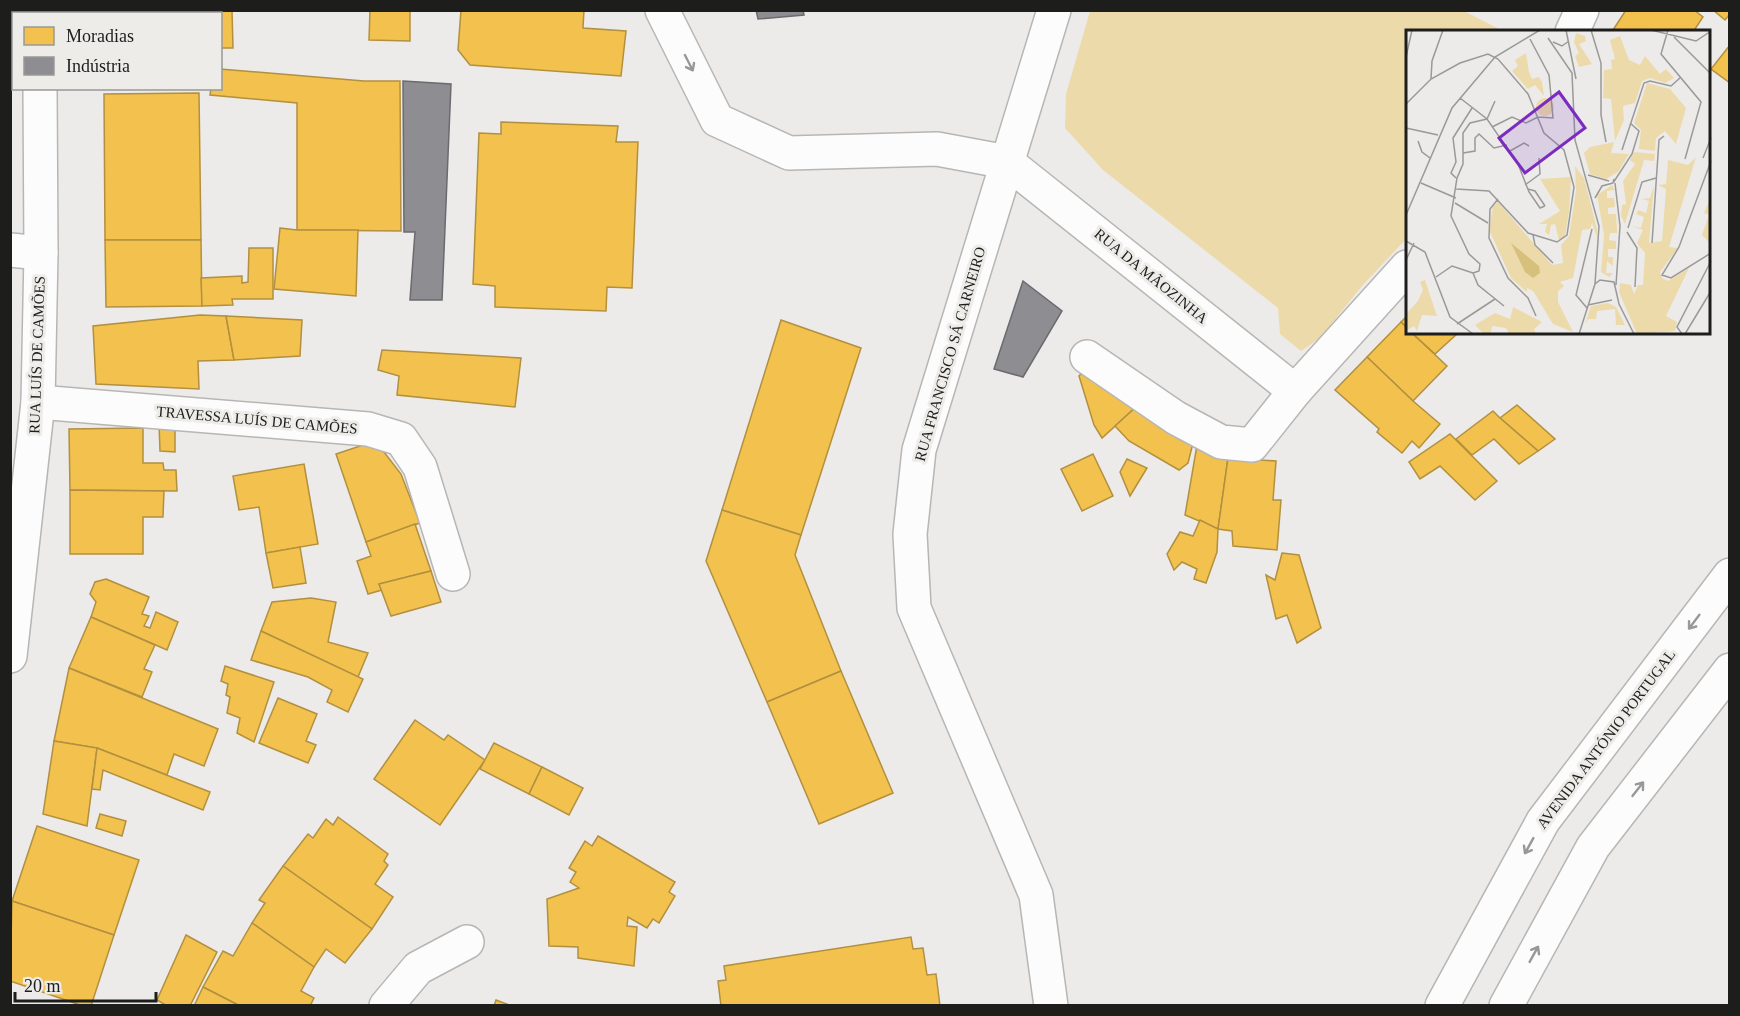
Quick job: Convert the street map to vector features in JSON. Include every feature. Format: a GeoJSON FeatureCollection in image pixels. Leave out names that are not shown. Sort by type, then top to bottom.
{"type":"FeatureCollection","features":[{"type":"Feature","properties":{"kind":"street"},"geometry":{"type":"LineString","coordinates":[[662,10],[717,120],[789,153],[937,149],[1007,162]]}},
{"type":"Feature","properties":{"kind":"street","name":"RUA FRANCISCO SÁ CARNEIRO"},"geometry":{"type":"LineString","coordinates":[[1051,1005],[1036,895],[914,608],[910,534],[919,450],[1054,10]]}},
{"type":"Feature","properties":{"kind":"street"},"geometry":{"type":"LineString","coordinates":[[1573,30],[1582,10]]}},
{"type":"Feature","properties":{"kind":"street","name":"RUA LUÍS DE CAMÕES"},"geometry":{"type":"LineString","coordinates":[[10,656],[38,402],[26,252],[40,90]]}},
{"type":"Feature","properties":{"kind":"street","name":"RUA DA MÃOZINHA"},"geometry":{"type":"LineString","coordinates":[[1007,162],[1295,391]]}},
{"type":"Feature","properties":{"kind":"street"},"geometry":{"type":"LineString","coordinates":[[1086,357],[1176,418],[1221,442],[1252,445],[1295,391],[1406,268]]}},
{"type":"Feature","properties":{"kind":"street","name":"TRAVESSA LUÍS DE CAMÕES"},"geometry":{"type":"LineString","coordinates":[[38,402],[368,429],[400,439],[420,466],[453,574]]}},
{"type":"Feature","properties":{"kind":"street","name":"AVENIDA ANTÓNIO PORTUGAL"},"geometry":{"type":"LineString","coordinates":[[1442,1005],[1543,821],[1730,575]]}},
{"type":"Feature","properties":{"kind":"street"},"geometry":{"type":"LineString","coordinates":[[1506,1005],[1593,848],[1730,670]]}},
{"type":"Feature","properties":{"kind":"street"},"geometry":{"type":"LineString","coordinates":[[386,1005],[418,968],[467,942]]}},
{"type":"Feature","properties":{"kind":"shaded area"},"geometry":{"type":"Polygon","coordinates":[[[1090,11],[1464,11],[1501,30],[1406,30],[1406,239],[1362,286],[1320,338],[1301,351],[1280,334],[1278,308],[1103,170],[1065,128],[1066,94],[1090,11]]]}},
{"type":"Feature","properties":{"kind":"building: Moradias"},"geometry":{"type":"Polygon","coordinates":[[[95,10],[232,10],[233,48],[222,48],[222,12],[95,12],[95,10]]]}},
{"type":"Feature","properties":{"kind":"building: Moradias"},"geometry":{"type":"Polygon","coordinates":[[[370,10],[410,10],[410,41],[369,40],[370,10]]]}},
{"type":"Feature","properties":{"kind":"building: Moradias"},"geometry":{"type":"Polygon","coordinates":[[[461,10],[584,10],[583,28],[626,31],[621,76],[470,65],[458,50],[461,10]]]}},
{"type":"Feature","properties":{"kind":"building: Moradias"},"geometry":{"type":"Polygon","coordinates":[[[1626,10],[1694,10],[1703,17],[1694,30],[1613,30],[1626,10]]]}},
{"type":"Feature","properties":{"kind":"building: Moradias"},"geometry":{"type":"Polygon","coordinates":[[[1713,10],[1730,10],[1730,14],[1725,20],[1713,10]]]}},
{"type":"Feature","properties":{"kind":"building: Moradias"},"geometry":{"type":"Polygon","coordinates":[[[1730,45],[1730,83],[1711,69],[1730,45]]]}},
{"type":"Feature","properties":{"kind":"building: Moradias"},"geometry":{"type":"Polygon","coordinates":[[[222,69],[364,81],[400,81],[401,231],[297,230],[297,103],[210,95],[211,90],[222,90],[222,69]]]}},
{"type":"Feature","properties":{"kind":"building: Moradias"},"geometry":{"type":"Polygon","coordinates":[[[199,93],[201,240],[105,240],[104,94],[199,93]]]}},
{"type":"Feature","properties":{"kind":"building: Moradias"},"geometry":{"type":"Polygon","coordinates":[[[501,122],[618,126],[616,142],[638,142],[632,288],[607,287],[606,311],[495,307],[495,286],[473,284],[479,133],[501,134],[501,122]]]}},
{"type":"Feature","properties":{"kind":"building: Moradias"},"geometry":{"type":"Polygon","coordinates":[[[280,228],[358,230],[356,296],[274,289],[280,228]]]}},
{"type":"Feature","properties":{"kind":"building: Moradias"},"geometry":{"type":"Polygon","coordinates":[[[105,240],[201,240],[202,306],[106,307],[105,240]]]}},
{"type":"Feature","properties":{"kind":"building: Moradias"},"geometry":{"type":"Polygon","coordinates":[[[249,248],[273,248],[273,299],[232,299],[233,305],[202,306],[201,278],[242,276],[242,283],[248,282],[249,248]]]}},
{"type":"Feature","properties":{"kind":"building: Moradias"},"geometry":{"type":"Polygon","coordinates":[[[200,315],[226,316],[234,360],[198,361],[199,389],[96,384],[93,326],[200,315]]]}},
{"type":"Feature","properties":{"kind":"building: Moradias"},"geometry":{"type":"Polygon","coordinates":[[[226,316],[302,320],[300,356],[234,360],[226,316]]]}},
{"type":"Feature","properties":{"kind":"building: Moradias"},"geometry":{"type":"Polygon","coordinates":[[[1406,317],[1406,327],[1401,322],[1406,317]]]}},
{"type":"Feature","properties":{"kind":"building: Moradias"},"geometry":{"type":"Polygon","coordinates":[[[781,320],[861,348],[801,535],[722,510],[781,320]]]}},
{"type":"Feature","properties":{"kind":"building: Moradias"},"geometry":{"type":"Polygon","coordinates":[[[1401,322],[1406,327],[1406,334],[1413,334],[1447,366],[1413,401],[1367,357],[1401,322]]]}},
{"type":"Feature","properties":{"kind":"building: Moradias"},"geometry":{"type":"Polygon","coordinates":[[[1413,334],[1457,334],[1435,354],[1413,334]]]}},
{"type":"Feature","properties":{"kind":"building: Moradias"},"geometry":{"type":"Polygon","coordinates":[[[382,350],[521,358],[515,407],[397,395],[399,376],[378,370],[382,350]]]}},
{"type":"Feature","properties":{"kind":"building: Moradias"},"geometry":{"type":"Polygon","coordinates":[[[1367,357],[1440,424],[1419,448],[1412,441],[1402,453],[1377,432],[1379,429],[1335,390],[1367,357]]]}},
{"type":"Feature","properties":{"kind":"building: Moradias"},"geometry":{"type":"Polygon","coordinates":[[[1082,373],[1136,407],[1102,438],[1094,425],[1079,376],[1082,373]]]}},
{"type":"Feature","properties":{"kind":"building: Moradias"},"geometry":{"type":"Polygon","coordinates":[[[1517,405],[1555,439],[1538,451],[1500,418],[1517,405]]]}},
{"type":"Feature","properties":{"kind":"building: Moradias"},"geometry":{"type":"Polygon","coordinates":[[[1136,407],[1193,443],[1188,463],[1179,470],[1129,441],[1115,426],[1136,407]]]}},
{"type":"Feature","properties":{"kind":"building: Moradias"},"geometry":{"type":"Polygon","coordinates":[[[1493,411],[1538,451],[1519,464],[1494,439],[1472,455],[1456,439],[1493,411]]]}},
{"type":"Feature","properties":{"kind":"building: Moradias"},"geometry":{"type":"Polygon","coordinates":[[[159,423],[175,423],[175,452],[160,451],[159,423]]]}},
{"type":"Feature","properties":{"kind":"building: Moradias"},"geometry":{"type":"Polygon","coordinates":[[[143,428],[143,463],[163,463],[164,470],[176,470],[177,491],[70,490],[69,429],[143,428]]]}},
{"type":"Feature","properties":{"kind":"building: Moradias"},"geometry":{"type":"Polygon","coordinates":[[[1450,434],[1497,481],[1475,500],[1440,466],[1420,479],[1409,462],[1450,434]]]}},
{"type":"Feature","properties":{"kind":"building: Moradias"},"geometry":{"type":"Polygon","coordinates":[[[369,443],[384,452],[401,474],[420,523],[366,542],[336,454],[369,443]]]}},
{"type":"Feature","properties":{"kind":"building: Moradias"},"geometry":{"type":"Polygon","coordinates":[[[1197,445],[1228,458],[1218,529],[1185,515],[1197,445]]]}},
{"type":"Feature","properties":{"kind":"building: Moradias"},"geometry":{"type":"Polygon","coordinates":[[[1093,454],[1113,496],[1082,511],[1061,469],[1093,454]]]}},
{"type":"Feature","properties":{"kind":"building: Moradias"},"geometry":{"type":"Polygon","coordinates":[[[1228,458],[1276,461],[1273,500],[1281,500],[1277,550],[1233,546],[1232,531],[1218,529],[1228,458]]]}},
{"type":"Feature","properties":{"kind":"building: Moradias"},"geometry":{"type":"Polygon","coordinates":[[[1127,459],[1147,468],[1130,496],[1120,472],[1127,459]]]}},
{"type":"Feature","properties":{"kind":"building: Moradias"},"geometry":{"type":"Polygon","coordinates":[[[304,464],[318,544],[266,553],[259,507],[239,510],[233,476],[304,464]]]}},
{"type":"Feature","properties":{"kind":"building: Moradias"},"geometry":{"type":"Polygon","coordinates":[[[70,490],[164,491],[163,517],[143,517],[143,554],[70,554],[70,490]]]}},
{"type":"Feature","properties":{"kind":"building: Moradias"},"geometry":{"type":"Polygon","coordinates":[[[722,510],[801,535],[795,555],[841,671],[767,702],[706,561],[722,510]]]}},
{"type":"Feature","properties":{"kind":"building: Moradias"},"geometry":{"type":"Polygon","coordinates":[[[1200,520],[1218,529],[1217,552],[1206,583],[1194,579],[1197,569],[1182,562],[1174,570],[1167,554],[1180,532],[1193,536],[1200,520]]]}},
{"type":"Feature","properties":{"kind":"building: Moradias"},"geometry":{"type":"Polygon","coordinates":[[[415,524],[431,571],[379,584],[382,590],[368,594],[357,561],[371,556],[366,542],[415,524]]]}},
{"type":"Feature","properties":{"kind":"building: Moradias"},"geometry":{"type":"Polygon","coordinates":[[[300,547],[306,583],[273,588],[266,553],[300,547]]]}},
{"type":"Feature","properties":{"kind":"building: Moradias"},"geometry":{"type":"Polygon","coordinates":[[[1282,553],[1299,555],[1321,628],[1297,643],[1287,615],[1276,619],[1266,575],[1275,580],[1282,553]]]}},
{"type":"Feature","properties":{"kind":"building: Moradias"},"geometry":{"type":"Polygon","coordinates":[[[431,571],[441,602],[391,616],[379,584],[431,571]]]}},
{"type":"Feature","properties":{"kind":"building: Moradias"},"geometry":{"type":"Polygon","coordinates":[[[106,579],[149,597],[142,614],[149,616],[144,626],[150,628],[156,612],[178,622],[167,650],[91,617],[96,602],[90,594],[95,582],[106,579]]]}},
{"type":"Feature","properties":{"kind":"building: Moradias"},"geometry":{"type":"Polygon","coordinates":[[[311,598],[336,602],[328,642],[368,653],[358,677],[261,631],[272,602],[311,598]]]}},
{"type":"Feature","properties":{"kind":"building: Moradias"},"geometry":{"type":"Polygon","coordinates":[[[91,617],[155,645],[144,669],[152,672],[142,697],[69,668],[91,617]]]}},
{"type":"Feature","properties":{"kind":"building: Moradias"},"geometry":{"type":"Polygon","coordinates":[[[261,631],[363,679],[348,712],[327,702],[332,690],[308,677],[251,660],[261,631]]]}},
{"type":"Feature","properties":{"kind":"building: Moradias"},"geometry":{"type":"Polygon","coordinates":[[[225,666],[274,682],[254,742],[237,733],[240,718],[227,713],[230,697],[226,695],[228,684],[221,681],[225,666]]]}},
{"type":"Feature","properties":{"kind":"building: Moradias"},"geometry":{"type":"Polygon","coordinates":[[[69,668],[218,729],[204,766],[174,754],[167,775],[97,748],[54,741],[69,668]]]}},
{"type":"Feature","properties":{"kind":"building: Moradias"},"geometry":{"type":"Polygon","coordinates":[[[841,671],[893,793],[819,824],[767,702],[841,671]]]}},
{"type":"Feature","properties":{"kind":"building: Moradias"},"geometry":{"type":"Polygon","coordinates":[[[278,698],[317,714],[306,741],[316,745],[308,763],[259,743],[278,698]]]}},
{"type":"Feature","properties":{"kind":"building: Moradias"},"geometry":{"type":"Polygon","coordinates":[[[415,720],[444,740],[448,735],[485,760],[440,825],[374,779],[415,720]]]}},
{"type":"Feature","properties":{"kind":"building: Moradias"},"geometry":{"type":"Polygon","coordinates":[[[54,741],[97,748],[87,826],[43,814],[54,741]]]}},
{"type":"Feature","properties":{"kind":"building: Moradias"},"geometry":{"type":"Polygon","coordinates":[[[494,743],[542,767],[529,794],[480,769],[494,743]]]}},
{"type":"Feature","properties":{"kind":"building: Moradias"},"geometry":{"type":"Polygon","coordinates":[[[97,748],[210,792],[203,810],[103,770],[100,790],[92,789],[97,748]]]}},
{"type":"Feature","properties":{"kind":"building: Moradias"},"geometry":{"type":"Polygon","coordinates":[[[542,767],[583,788],[569,815],[529,794],[542,767]]]}},
{"type":"Feature","properties":{"kind":"building: Moradias"},"geometry":{"type":"Polygon","coordinates":[[[100,814],[126,821],[122,836],[96,828],[100,814]]]}},
{"type":"Feature","properties":{"kind":"building: Moradias"},"geometry":{"type":"Polygon","coordinates":[[[338,817],[388,854],[384,861],[388,865],[375,884],[393,897],[372,929],[283,866],[308,834],[313,838],[326,819],[333,825],[338,817]]]}},
{"type":"Feature","properties":{"kind":"building: Moradias"},"geometry":{"type":"Polygon","coordinates":[[[37,826],[139,860],[114,935],[12,901],[37,826]]]}},
{"type":"Feature","properties":{"kind":"building: Moradias"},"geometry":{"type":"Polygon","coordinates":[[[598,836],[675,882],[669,892],[675,896],[659,923],[653,919],[647,928],[628,917],[627,926],[637,927],[634,966],[578,958],[578,947],[549,946],[547,899],[579,888],[570,882],[576,872],[569,868],[585,841],[592,846],[598,836]]]}},
{"type":"Feature","properties":{"kind":"building: Moradias"},"geometry":{"type":"Polygon","coordinates":[[[283,866],[372,929],[345,963],[326,949],[314,967],[252,923],[265,903],[259,900],[283,866]]]}},
{"type":"Feature","properties":{"kind":"building: Moradias"},"geometry":{"type":"Polygon","coordinates":[[[12,901],[114,935],[91,1006],[83,1006],[10,981],[12,901]]]}},
{"type":"Feature","properties":{"kind":"building: Moradias"},"geometry":{"type":"Polygon","coordinates":[[[252,923],[314,967],[301,991],[314,998],[310,1006],[240,1006],[203,987],[223,951],[233,956],[252,923]]]}},
{"type":"Feature","properties":{"kind":"building: Moradias"},"geometry":{"type":"Polygon","coordinates":[[[186,935],[217,952],[190,1006],[167,1006],[157,1000],[186,935]]]}},
{"type":"Feature","properties":{"kind":"building: Moradias"},"geometry":{"type":"Polygon","coordinates":[[[911,937],[913,949],[923,948],[927,975],[936,974],[940,1006],[721,1006],[718,981],[726,980],[724,966],[911,937]]]}},
{"type":"Feature","properties":{"kind":"building: Moradias"},"geometry":{"type":"Polygon","coordinates":[[[203,987],[240,1006],[194,1006],[203,987]]]}},
{"type":"Feature","properties":{"kind":"building: Moradias"},"geometry":{"type":"Polygon","coordinates":[[[496,1000],[512,1006],[494,1006],[496,1000]]]}},
{"type":"Feature","properties":{"kind":"building: Indústria"},"geometry":{"type":"Polygon","coordinates":[[[756,10],[803,10],[804,15],[758,19],[756,10]]]}},
{"type":"Feature","properties":{"kind":"building: Indústria"},"geometry":{"type":"Polygon","coordinates":[[[403,81],[451,84],[442,300],[410,300],[415,232],[404,232],[403,81]]]}},
{"type":"Feature","properties":{"kind":"building: Indústria"},"geometry":{"type":"Polygon","coordinates":[[[1023,281],[1062,311],[1023,377],[994,369],[1023,281]]]}}]}
